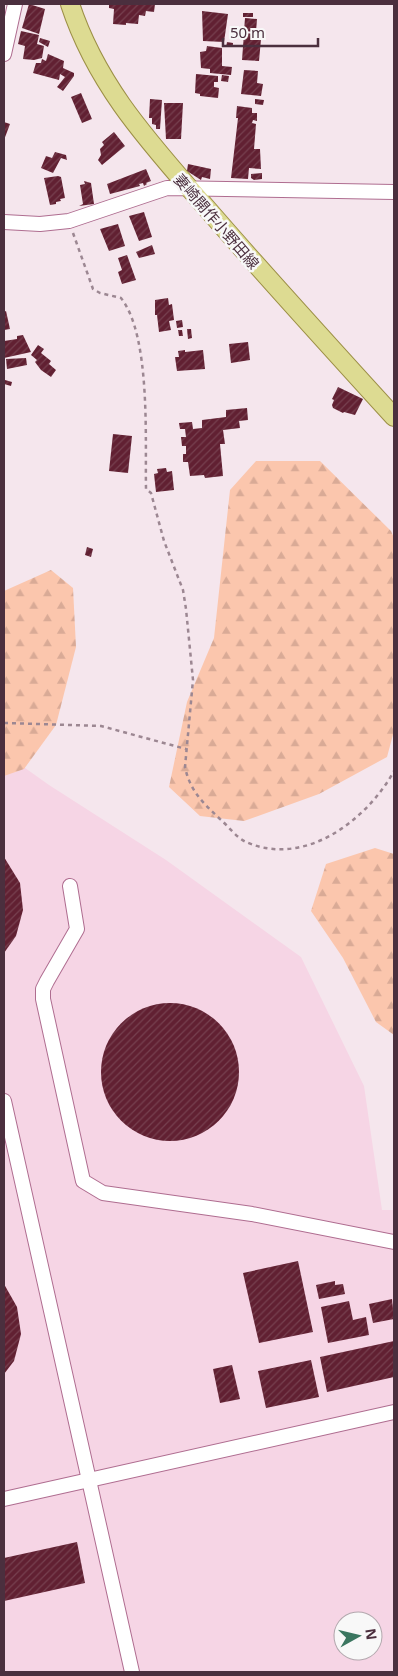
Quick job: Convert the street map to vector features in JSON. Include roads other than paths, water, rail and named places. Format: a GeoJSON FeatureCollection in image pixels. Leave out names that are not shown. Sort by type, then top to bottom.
{"type":"FeatureCollection","features":[{"type":"Feature","properties":{"kind":"main road","name":"妻崎開作小野田線"},"geometry":{"type":"LineString","coordinates":[[70,4],[84,41],[104,80],[142,134],[265,276],[394,417]]}},
{"type":"Feature","properties":{"kind":"street"},"geometry":{"type":"LineString","coordinates":[[4,54],[15,4]]}},
{"type":"Feature","properties":{"kind":"street"},"geometry":{"type":"LineString","coordinates":[[4,222],[40,224],[69,221],[166,188],[394,192]]}},
{"type":"Feature","properties":{"kind":"street"},"geometry":{"type":"LineString","coordinates":[[70,886],[77,929],[43,989],[43,999],[83,1181],[103,1193],[252,1214],[394,1242]]}},
{"type":"Feature","properties":{"kind":"street"},"geometry":{"type":"LineString","coordinates":[[4,1101],[132,1672]]}},
{"type":"Feature","properties":{"kind":"street"},"geometry":{"type":"LineString","coordinates":[[4,1498],[394,1412]]}}]}
